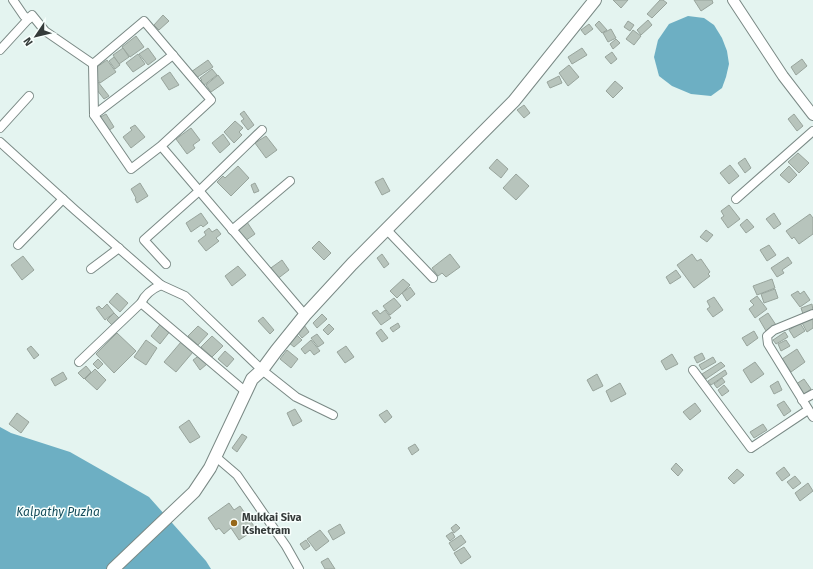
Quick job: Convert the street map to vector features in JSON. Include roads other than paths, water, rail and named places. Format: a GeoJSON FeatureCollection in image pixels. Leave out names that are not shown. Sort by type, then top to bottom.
{"type":"FeatureCollection","features":[{"type":"Feature","properties":{"kind":"main road"},"geometry":{"type":"LineString","coordinates":[[113,569],[194,492],[216,457],[252,379],[262,370],[305,315],[386,229],[514,101],[594,0]]}},
{"type":"Feature","properties":{"kind":"street"},"geometry":{"type":"LineString","coordinates":[[13,0],[24,16],[30,19]]}},
{"type":"Feature","properties":{"kind":"street"},"geometry":{"type":"LineString","coordinates":[[733,0],[783,76],[813,115]]}},
{"type":"Feature","properties":{"kind":"street"},"geometry":{"type":"LineString","coordinates":[[0,50],[32,16],[45,31],[93,64]]}},
{"type":"Feature","properties":{"kind":"street"},"geometry":{"type":"LineString","coordinates":[[144,21],[212,100],[161,146],[130,169],[94,115],[93,64],[144,21]]}},
{"type":"Feature","properties":{"kind":"street"},"geometry":{"type":"LineString","coordinates":[[94,115],[173,56]]}},
{"type":"Feature","properties":{"kind":"street"},"geometry":{"type":"LineString","coordinates":[[0,128],[29,96]]}},
{"type":"Feature","properties":{"kind":"street"},"geometry":{"type":"LineString","coordinates":[[166,264],[144,240],[199,191],[262,130]]}},
{"type":"Feature","properties":{"kind":"street"},"geometry":{"type":"LineString","coordinates":[[736,198],[813,131]]}},
{"type":"Feature","properties":{"kind":"street"},"geometry":{"type":"LineString","coordinates":[[0,142],[161,285],[185,296],[262,370],[296,397],[332,415]]}},
{"type":"Feature","properties":{"kind":"street"},"geometry":{"type":"LineString","coordinates":[[161,146],[305,315]]}},
{"type":"Feature","properties":{"kind":"street"},"geometry":{"type":"LineString","coordinates":[[232,230],[290,180]]}},
{"type":"Feature","properties":{"kind":"street"},"geometry":{"type":"LineString","coordinates":[[18,245],[63,199]]}},
{"type":"Feature","properties":{"kind":"street"},"geometry":{"type":"LineString","coordinates":[[386,229],[433,278]]}},
{"type":"Feature","properties":{"kind":"street"},"geometry":{"type":"LineString","coordinates":[[91,270],[119,248]]}},
{"type":"Feature","properties":{"kind":"street"},"geometry":{"type":"LineString","coordinates":[[79,362],[141,303],[144,297],[152,289],[161,285]]}},
{"type":"Feature","properties":{"kind":"street"},"geometry":{"type":"LineString","coordinates":[[141,303],[246,392]]}},
{"type":"Feature","properties":{"kind":"street"},"geometry":{"type":"LineString","coordinates":[[693,370],[752,448],[811,414],[768,344],[767,336],[774,330],[813,314]]}},
{"type":"Feature","properties":{"kind":"street"},"geometry":{"type":"LineString","coordinates":[[802,400],[813,394]]}},
{"type":"Feature","properties":{"kind":"street"},"geometry":{"type":"LineString","coordinates":[[216,457],[237,475],[286,546],[299,569]]}},
{"type":"Feature","properties":{"kind":"water"},"geometry":{"type":"Polygon","coordinates":[[[688,16],[704,18],[714,25],[722,38],[727,51],[729,64],[726,77],[722,88],[711,96],[691,94],[672,86],[659,76],[654,57],[658,40],[669,24],[688,16]]]}},
{"type":"Feature","properties":{"kind":"water","name":"Kalpathy Puzha"},"geometry":{"type":"Polygon","coordinates":[[[0,427],[11,433],[70,452],[149,497],[206,561],[211,569],[0,569],[0,427]]]}},
{"type":"Feature","properties":{"kind":"place","name":"Mukkai Siva Kshetram"},"geometry":{"type":"Point","coordinates":[234,523]}}]}
